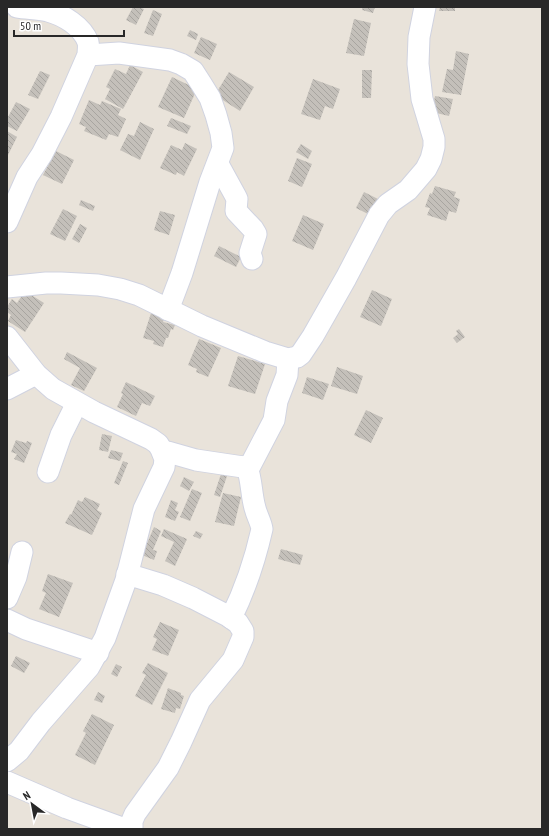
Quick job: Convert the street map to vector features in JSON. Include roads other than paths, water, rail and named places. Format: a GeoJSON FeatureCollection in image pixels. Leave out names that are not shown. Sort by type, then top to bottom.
{"type":"FeatureCollection","features":[{"type":"Feature","properties":{"kind":"street"},"geometry":{"type":"LineString","coordinates":[[7,222],[28,177],[42,154],[73,93],[88,55],[88,44],[85,37],[71,21],[59,14],[46,10],[17,7]]}},
{"type":"Feature","properties":{"kind":"street"},"geometry":{"type":"LineString","coordinates":[[7,287],[46,283],[98,285],[120,289],[139,295],[168,310],[265,352],[288,358],[297,357],[301,354],[313,336],[379,215],[388,204],[408,190],[426,169],[431,159],[434,139],[422,99],[418,64],[419,37],[425,7]]}},
{"type":"Feature","properties":{"kind":"street"},"geometry":{"type":"LineString","coordinates":[[88,55],[119,53],[170,60],[181,64],[193,71],[210,98],[216,114],[223,148],[210,182],[182,273],[168,310]]}},
{"type":"Feature","properties":{"kind":"street"},"geometry":{"type":"LineString","coordinates":[[218,164],[236,195],[236,211],[253,228],[256,234],[250,253],[252,258]]}},
{"type":"Feature","properties":{"kind":"street"},"geometry":{"type":"LineString","coordinates":[[7,337],[36,374],[53,389],[76,403],[123,427],[151,438],[158,444],[163,452],[164,459],[164,467],[144,509],[127,574],[105,638],[98,653],[89,667],[41,722],[20,751],[7,761]]}},
{"type":"Feature","properties":{"kind":"street"},"geometry":{"type":"LineString","coordinates":[[163,452],[196,460],[247,467],[250,466],[274,420],[277,401],[287,375],[288,358]]}},
{"type":"Feature","properties":{"kind":"street"},"geometry":{"type":"LineString","coordinates":[[7,390],[36,374]]}},
{"type":"Feature","properties":{"kind":"street"},"geometry":{"type":"LineString","coordinates":[[48,472],[61,436],[76,403]]}},
{"type":"Feature","properties":{"kind":"street"},"geometry":{"type":"LineString","coordinates":[[231,618],[246,584],[262,529],[262,525],[255,510],[251,479],[247,467]]}},
{"type":"Feature","properties":{"kind":"street"},"geometry":{"type":"LineString","coordinates":[[7,598],[16,577],[22,552]]}},
{"type":"Feature","properties":{"kind":"street"},"geometry":{"type":"LineString","coordinates":[[127,574],[163,585],[193,598],[231,618],[241,627],[243,636],[233,660],[200,700],[182,742],[168,768],[135,814],[132,821],[132,829]]}},
{"type":"Feature","properties":{"kind":"street"},"geometry":{"type":"LineString","coordinates":[[7,620],[26,629],[98,653]]}},
{"type":"Feature","properties":{"kind":"street"},"geometry":{"type":"LineString","coordinates":[[7,782],[67,808],[125,829]]}}]}
